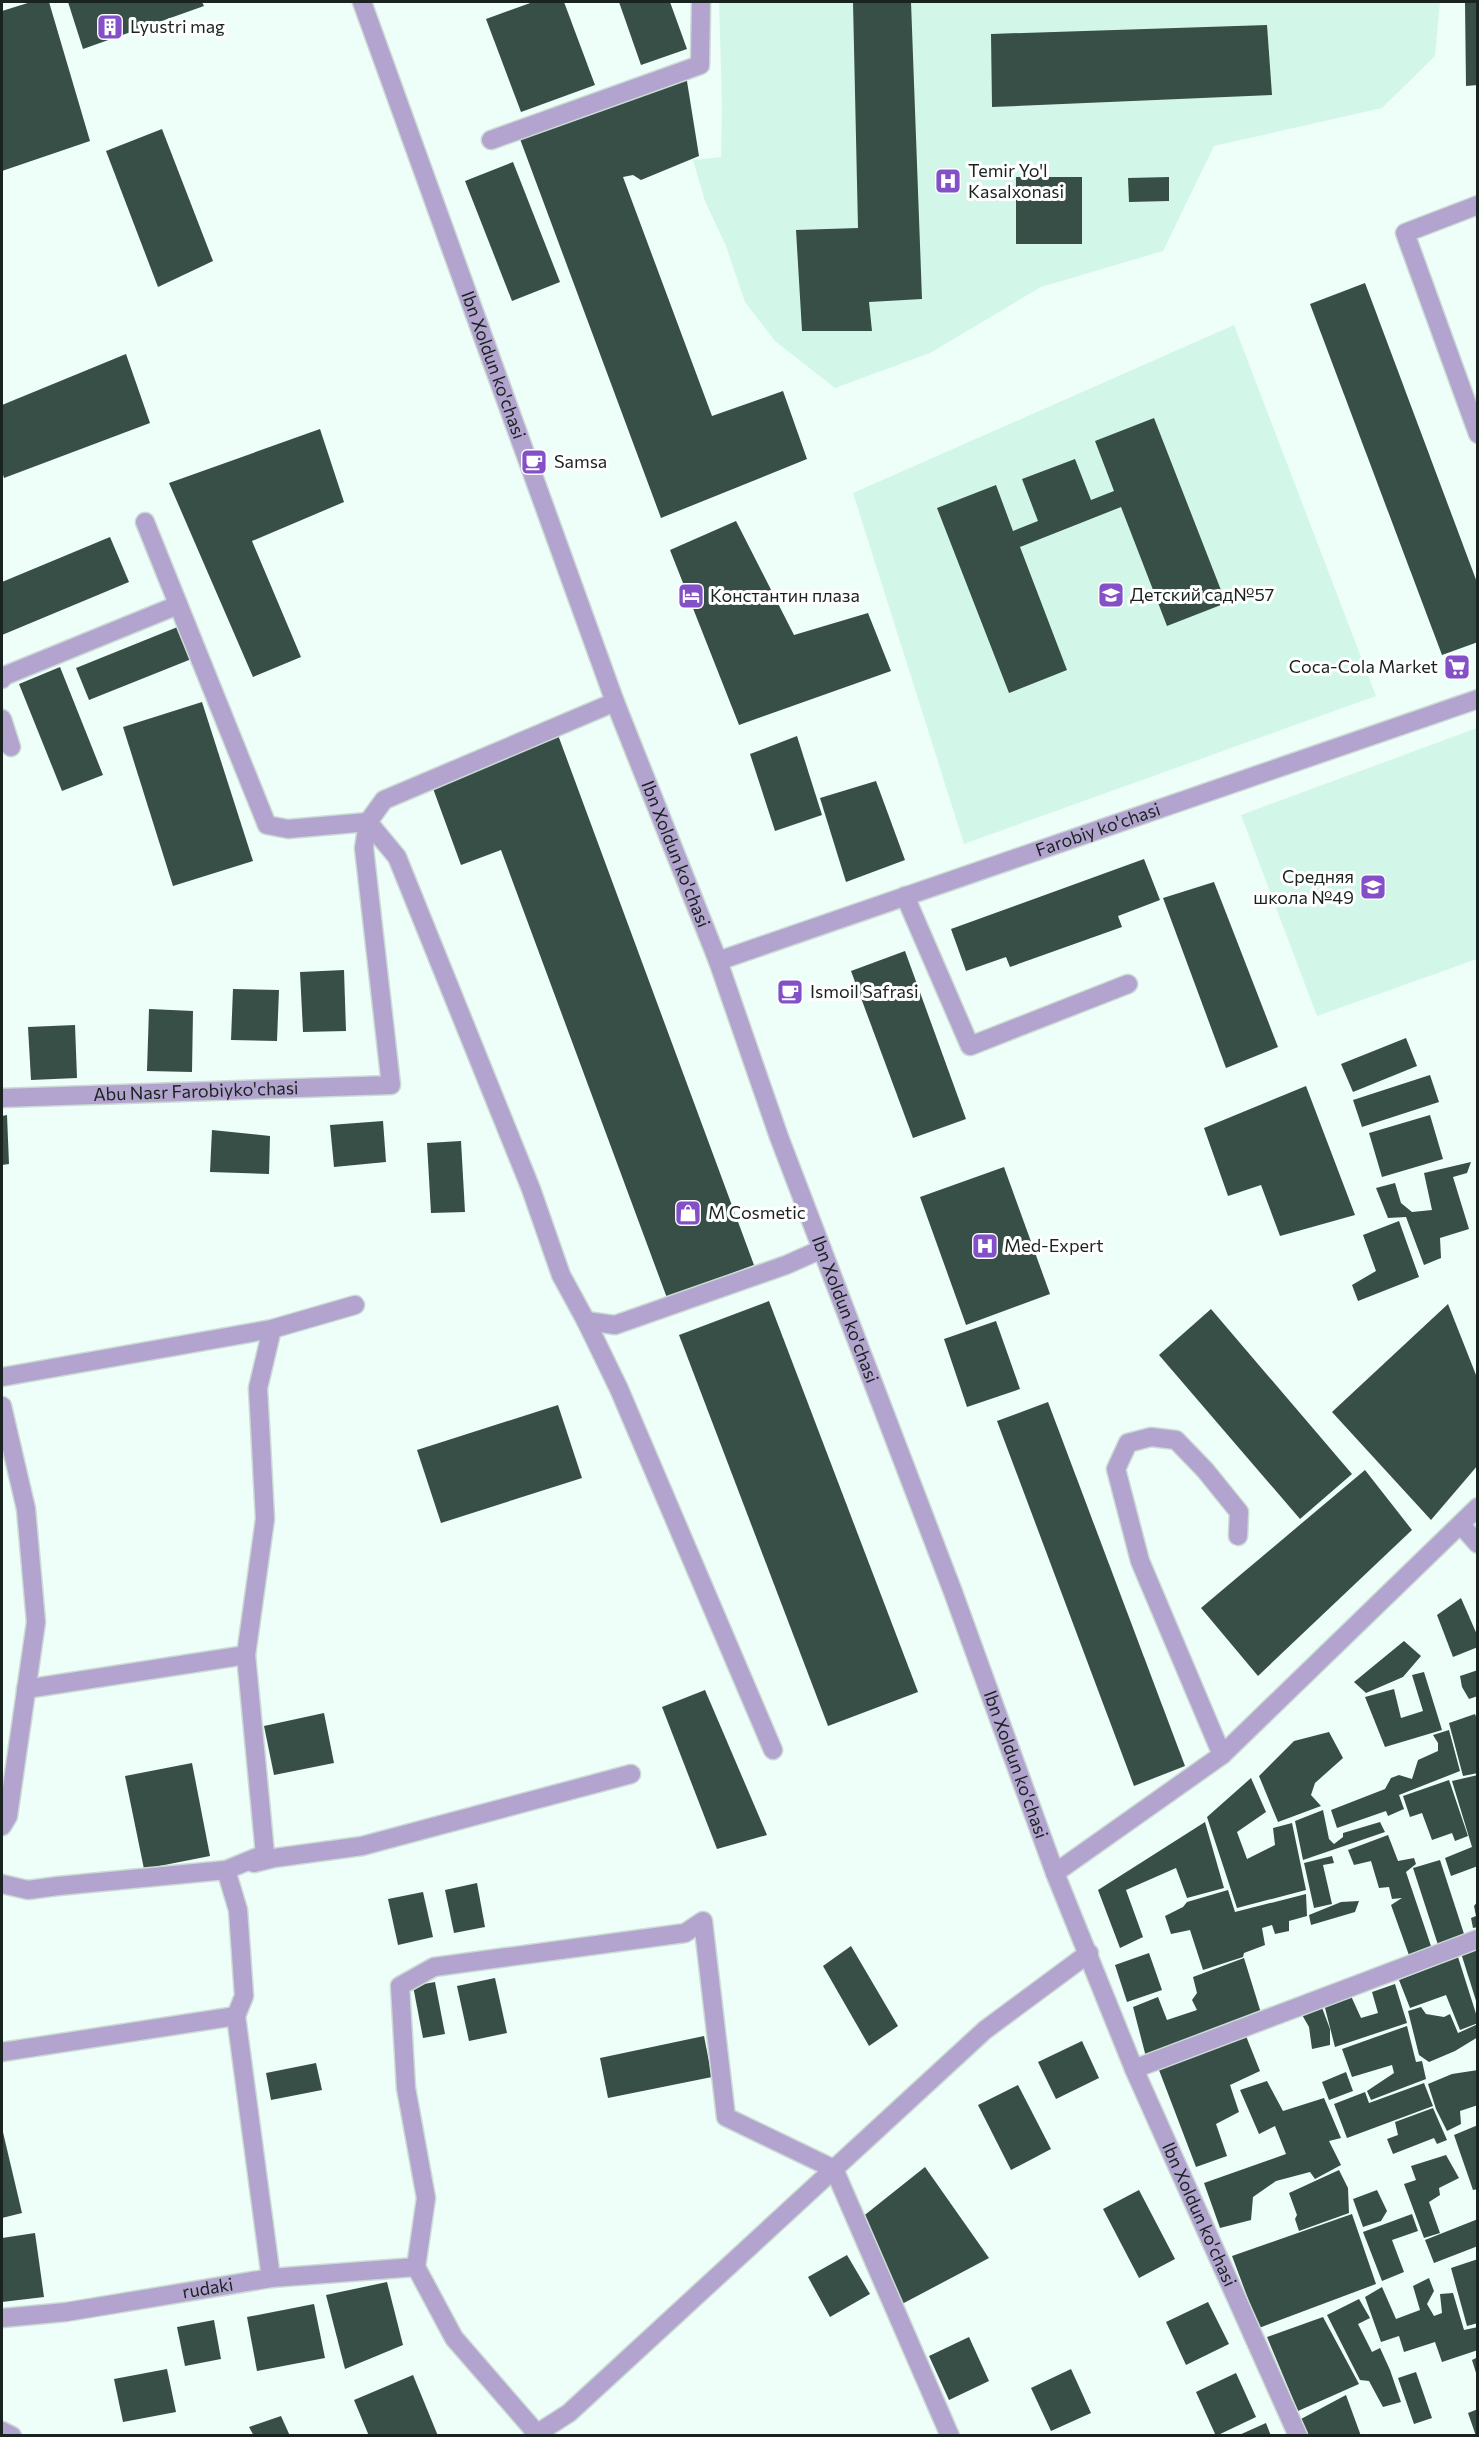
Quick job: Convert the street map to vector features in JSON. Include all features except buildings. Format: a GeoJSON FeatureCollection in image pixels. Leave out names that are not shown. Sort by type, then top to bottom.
{"type":"FeatureCollection","features":[{"type":"Feature","properties":{"kind":"street","name":"Ibn Xoldun ko'chasi"},"geometry":{"type":"LineString","coordinates":[[362,2],[615,702],[718,961],[779,1137],[953,1592],[1055,1873],[1134,2069],[1299,2436]]}},
{"type":"Feature","properties":{"kind":"street"},"geometry":{"type":"LineString","coordinates":[[491,140],[700,65],[701,2]]}},
{"type":"Feature","properties":{"kind":"street"},"geometry":{"type":"LineString","coordinates":[[1478,206],[1405,233],[1478,434]]}},
{"type":"Feature","properties":{"kind":"street"},"geometry":{"type":"LineString","coordinates":[[145,522],[267,825],[288,829],[368,822],[384,800],[615,702]]}},
{"type":"Feature","properties":{"kind":"street"},"geometry":{"type":"LineString","coordinates":[[2,679],[4,676],[178,605]]}},
{"type":"Feature","properties":{"kind":"street","name":"Farobiy ko'chasi"},"geometry":{"type":"LineString","coordinates":[[718,961],[1478,699]]}},
{"type":"Feature","properties":{"kind":"street"},"geometry":{"type":"LineString","coordinates":[[2,719],[11,747]]}},
{"type":"Feature","properties":{"kind":"street"},"geometry":{"type":"LineString","coordinates":[[368,822],[397,857],[531,1189],[561,1275],[619,1389],[773,1750]]}},
{"type":"Feature","properties":{"kind":"street","name":"Abu Nasr Farobiyko'chasi"},"geometry":{"type":"LineString","coordinates":[[2,1098],[391,1085],[364,848],[368,822]]}},
{"type":"Feature","properties":{"kind":"street"},"geometry":{"type":"LineString","coordinates":[[906,896],[970,1046],[1128,984]]}},
{"type":"Feature","properties":{"kind":"street"},"geometry":{"type":"LineString","coordinates":[[586,1321],[615,1325],[786,1265],[822,1249]]}},
{"type":"Feature","properties":{"kind":"street"},"geometry":{"type":"LineString","coordinates":[[2,1377],[272,1329],[355,1305]]}},
{"type":"Feature","properties":{"kind":"street"},"geometry":{"type":"LineString","coordinates":[[226,1870],[264,1854],[246,1655],[265,1519],[258,1388],[272,1329]]}},
{"type":"Feature","properties":{"kind":"street"},"geometry":{"type":"LineString","coordinates":[[2,1406],[26,1509],[36,1622],[8,1816],[2,1826]]}},
{"type":"Feature","properties":{"kind":"street"},"geometry":{"type":"LineString","coordinates":[[1222,1755],[1140,1561],[1116,1469],[1128,1443],[1151,1437],[1176,1440],[1205,1470],[1239,1512],[1238,1536]]}},
{"type":"Feature","properties":{"kind":"street"},"geometry":{"type":"LineString","coordinates":[[1055,1873],[1222,1755],[1478,1507]]}},
{"type":"Feature","properties":{"kind":"street"},"geometry":{"type":"LineString","coordinates":[[1461,1525],[1478,1544]]}},
{"type":"Feature","properties":{"kind":"street"},"geometry":{"type":"LineString","coordinates":[[26,1689],[246,1655]]}},
{"type":"Feature","properties":{"kind":"street"},"geometry":{"type":"LineString","coordinates":[[2,1884],[28,1890],[226,1870],[274,1858],[362,1846],[631,1774]]}},
{"type":"Feature","properties":{"kind":"street"},"geometry":{"type":"LineString","coordinates":[[226,1870],[238,1910],[244,1996],[236,2016],[271,2278]]}},
{"type":"Feature","properties":{"kind":"street"},"geometry":{"type":"LineString","coordinates":[[950,2436],[834,2169],[726,2117],[703,1921],[685,1933],[434,1967],[400,1986],[406,2088],[426,2198],[416,2267],[454,2338],[536,2435],[569,2413],[834,2169],[985,2030],[1089,1953]]}},
{"type":"Feature","properties":{"kind":"street"},"geometry":{"type":"LineString","coordinates":[[1134,2069],[1478,1939]]}},
{"type":"Feature","properties":{"kind":"street"},"geometry":{"type":"LineString","coordinates":[[2,2052],[236,2016]]}},
{"type":"Feature","properties":{"kind":"street","name":"rudaki"},"geometry":{"type":"LineString","coordinates":[[2,2318],[66,2312],[271,2278],[416,2267]]}},
{"type":"Feature","properties":{"kind":"street"},"geometry":{"type":"LineString","coordinates":[[2,2432],[12,2436]]}},
{"type":"Feature","properties":{"kind":"shaded area","name":"Temir Yo'l Kasalxonasi"},"geometry":{"type":"Polygon","coordinates":[[[719,2],[1440,2],[1435,56],[1382,108],[1214,146],[1163,251],[1041,287],[930,353],[835,388],[775,341],[745,302],[726,246],[705,201],[693,160],[721,157],[719,2]]]}},
{"type":"Feature","properties":{"kind":"shaded area","name":"Детский сад№57"},"geometry":{"type":"Polygon","coordinates":[[[1234,325],[1376,696],[964,844],[853,493],[1234,325]]]}},
{"type":"Feature","properties":{"kind":"shaded area","name":"Средняя школа №49"},"geometry":{"type":"Polygon","coordinates":[[[1477,728],[1477,959],[1317,1016],[1241,815],[1477,728]]]}},
{"type":"Feature","properties":{"kind":"place","name":"Lyustri mag"},"geometry":{"type":"Point","coordinates":[110,27]}},
{"type":"Feature","properties":{"kind":"place","name":"Temir Yo'l Kasalxonasi"},"geometry":{"type":"Point","coordinates":[948,181]}},
{"type":"Feature","properties":{"kind":"place","name":"Samsa"},"geometry":{"type":"Point","coordinates":[534,462]}},
{"type":"Feature","properties":{"kind":"place","name":"Детский сад№57"},"geometry":{"type":"Point","coordinates":[1111,595]}},
{"type":"Feature","properties":{"kind":"place","name":"Константин плаза"},"geometry":{"type":"Point","coordinates":[691,596]}},
{"type":"Feature","properties":{"kind":"place","name":"Coca-Cola Market"},"geometry":{"type":"Point","coordinates":[1457,667]}},
{"type":"Feature","properties":{"kind":"place","name":"Средняя школа №49"},"geometry":{"type":"Point","coordinates":[1373,887]}},
{"type":"Feature","properties":{"kind":"place","name":"Ismoil Safrasi"},"geometry":{"type":"Point","coordinates":[790,992]}},
{"type":"Feature","properties":{"kind":"place","name":"M Cosmetic"},"geometry":{"type":"Point","coordinates":[688,1213]}},
{"type":"Feature","properties":{"kind":"place","name":"Med-Expert"},"geometry":{"type":"Point","coordinates":[985,1246]}}]}
